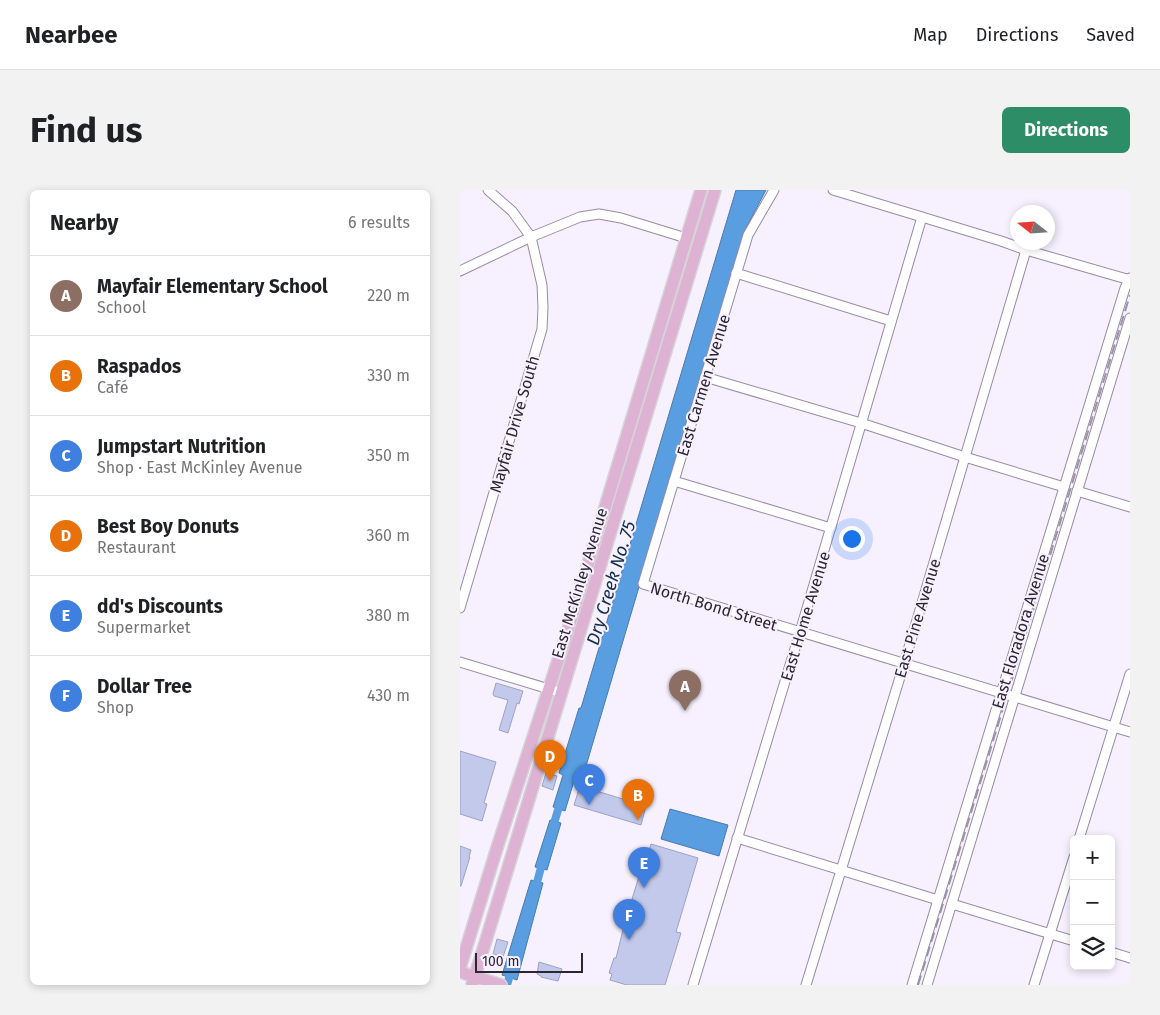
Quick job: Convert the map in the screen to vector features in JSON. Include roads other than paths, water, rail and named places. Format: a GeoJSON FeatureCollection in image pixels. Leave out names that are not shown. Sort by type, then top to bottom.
{"type":"FeatureCollection","features":[{"type":"Feature","properties":{"kind":"main road","name":"East McKinley Avenue"},"geometry":{"type":"LineString","coordinates":[[460,968],[568,632],[701,190]]}},
{"type":"Feature","properties":{"kind":"main road","name":"East McKinley Avenue"},"geometry":{"type":"LineString","coordinates":[[473,981],[716,190]]}},
{"type":"Feature","properties":{"kind":"main road"},"geometry":{"type":"LineString","coordinates":[[673,330],[675,303],[690,249],[689,241],[686,238]]}},
{"type":"Feature","properties":{"kind":"main road"},"geometry":{"type":"LineString","coordinates":[[509,866],[505,861],[505,857],[521,802],[523,770]]}},
{"type":"Feature","properties":{"kind":"main road"},"geometry":{"type":"LineString","coordinates":[[486,940],[486,920],[502,865],[500,854],[496,852]]}},
{"type":"Feature","properties":{"kind":"main road"},"geometry":{"type":"LineString","coordinates":[[460,972],[473,981],[500,985]]}},
{"type":"Feature","properties":{"kind":"street"},"geometry":{"type":"LineString","coordinates":[[488,190],[512,211],[531,237]]}},
{"type":"Feature","properties":{"kind":"street","name":"East Carmen Avenue"},"geometry":{"type":"LineString","coordinates":[[643,584],[748,235],[774,190]]}},
{"type":"Feature","properties":{"kind":"street"},"geometry":{"type":"LineString","coordinates":[[833,190],[1010,244]]}},
{"type":"Feature","properties":{"kind":"street"},"geometry":{"type":"LineString","coordinates":[[460,270],[531,237],[580,217],[600,214],[621,218],[686,238]]}},
{"type":"Feature","properties":{"kind":"street","name":"East Home Avenue"},"geometry":{"type":"LineString","coordinates":[[692,985],[800,632],[922,217]]}},
{"type":"Feature","properties":{"kind":"street","name":"Mayfair Drive South"},"geometry":{"type":"LineString","coordinates":[[460,608],[542,329],[542,285],[531,237]]}},
{"type":"Feature","properties":{"kind":"street"},"geometry":{"type":"LineString","coordinates":[[1026,250],[1130,279]]}},
{"type":"Feature","properties":{"kind":"street","name":"East Pine Avenue"},"geometry":{"type":"LineString","coordinates":[[806,985],[904,664],[1026,250]]}},
{"type":"Feature","properties":{"kind":"street"},"geometry":{"type":"LineString","coordinates":[[736,273],[891,321]]}},
{"type":"Feature","properties":{"kind":"street","name":"East Floradora Avenue"},"geometry":{"type":"LineString","coordinates":[[912,985],[1125,288],[1130,279]]}},
{"type":"Feature","properties":{"kind":"street","name":"East Floradora Avenue"},"geometry":{"type":"LineString","coordinates":[[928,985],[1130,318]]}},
{"type":"Feature","properties":{"kind":"street"},"geometry":{"type":"LineString","coordinates":[[705,377],[861,423],[1064,487]]}},
{"type":"Feature","properties":{"kind":"street"},"geometry":{"type":"LineString","coordinates":[[674,481],[831,528]]}},
{"type":"Feature","properties":{"kind":"street"},"geometry":{"type":"LineString","coordinates":[[1077,491],[1130,507]]}},
{"type":"Feature","properties":{"kind":"street","name":"North Bond Street"},"geometry":{"type":"LineString","coordinates":[[643,584],[1130,732]]}},
{"type":"Feature","properties":{"kind":"street"},"geometry":{"type":"LineString","coordinates":[[460,662],[562,693]]}},
{"type":"Feature","properties":{"kind":"street"},"geometry":{"type":"LineString","coordinates":[[1080,835],[1130,674]]}},
{"type":"Feature","properties":{"kind":"street"},"geometry":{"type":"LineString","coordinates":[[737,838],[938,900]]}},
{"type":"Feature","properties":{"kind":"street"},"geometry":{"type":"LineString","coordinates":[[1034,985],[1070,870]]}},
{"type":"Feature","properties":{"kind":"street"},"geometry":{"type":"LineString","coordinates":[[952,904],[1070,940]]}},
{"type":"Feature","properties":{"kind":"street"},"geometry":{"type":"LineString","coordinates":[[1115,953],[1130,958]]}},
{"type":"Feature","properties":{"kind":"water"},"geometry":{"type":"Polygon","coordinates":[[[736,190],[766,190],[744,232],[581,783],[574,781],[565,811],[553,807],[563,775],[559,773],[579,708],[581,708],[736,190]]]}},
{"type":"Feature","properties":{"kind":"water"},"geometry":{"type":"Polygon","coordinates":[[[670,809],[728,825],[719,856],[661,839],[670,809]]]}},
{"type":"Feature","properties":{"kind":"water"},"geometry":{"type":"Polygon","coordinates":[[[550,820],[561,823],[547,870],[535,867],[550,820]]]}},
{"type":"Feature","properties":{"kind":"water"},"geometry":{"type":"Polygon","coordinates":[[[531,880],[543,883],[517,980],[502,975],[531,880]]]}},
{"type":"Feature","properties":{"kind":"waterway","name":"Dry Creek No. 75"},"geometry":{"type":"LineString","coordinates":[[552,830],[561,800]]}},
{"type":"Feature","properties":{"kind":"waterway","name":"Dry Creek No. 75"},"geometry":{"type":"LineString","coordinates":[[535,890],[543,860]]}},
{"type":"Feature","properties":{"kind":"waterway","name":"Dry Creek No. 75"},"geometry":{"type":"LineString","coordinates":[[507,985],[512,968]]}},
{"type":"Feature","properties":{"kind":"railway"},"geometry":{"type":"LineString","coordinates":[[918,985],[1130,295]]}},
{"type":"Feature","properties":{"kind":"place","name":"Mayfair Elementary School"},"geometry":{"type":"Point","coordinates":[685,711]}},
{"type":"Feature","properties":{"kind":"place","name":"Best Boy Donuts"},"geometry":{"type":"Point","coordinates":[550,781]}},
{"type":"Feature","properties":{"kind":"place","name":"Jumpstart Nutrition"},"geometry":{"type":"Point","coordinates":[589,805]}},
{"type":"Feature","properties":{"kind":"place","name":"Raspados"},"geometry":{"type":"Point","coordinates":[638,820]}},
{"type":"Feature","properties":{"kind":"place","name":"dd's Discounts"},"geometry":{"type":"Point","coordinates":[644,888]}},
{"type":"Feature","properties":{"kind":"place","name":"Dollar Tree"},"geometry":{"type":"Point","coordinates":[629,940]}}]}
